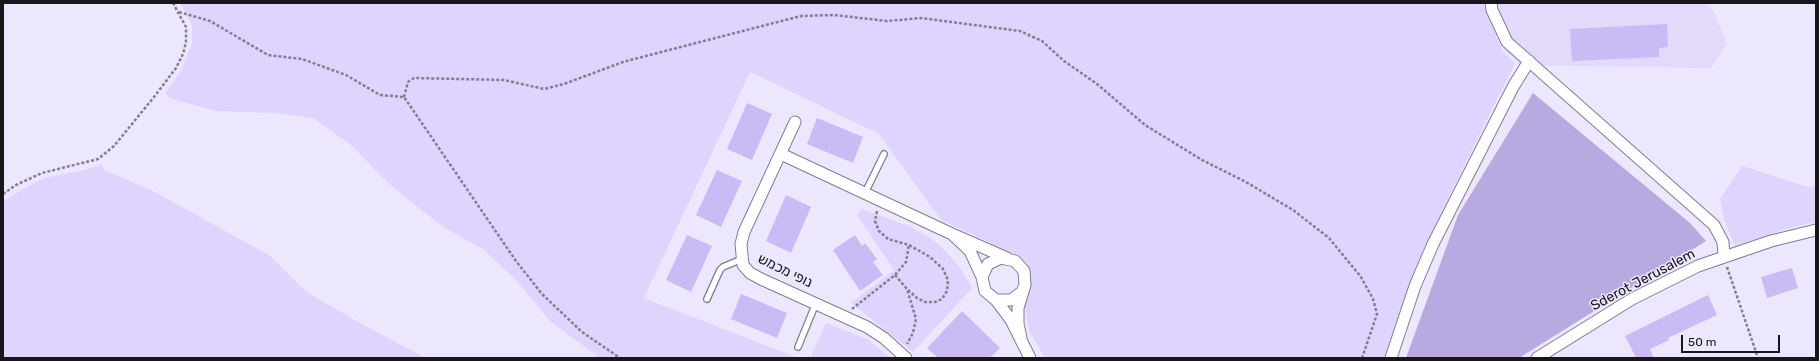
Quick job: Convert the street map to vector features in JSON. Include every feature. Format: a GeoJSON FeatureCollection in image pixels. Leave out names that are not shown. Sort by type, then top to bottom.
{"type":"FeatureCollection","features":[{"type":"Feature","properties":{"kind":"street"},"geometry":{"type":"LineString","coordinates":[[1491,3],[1492,10],[1507,42],[1714,225],[1723,242],[1724,257]]}},
{"type":"Feature","properties":{"kind":"street"},"geometry":{"type":"LineString","coordinates":[[1391,358],[1415,286],[1433,244],[1512,87],[1529,61]]}},
{"type":"Feature","properties":{"kind":"street","name":"נופי מכמש"},"geometry":{"type":"LineString","coordinates":[[795,122],[744,232],[741,244],[743,264],[750,272],[867,327],[903,354]]}},
{"type":"Feature","properties":{"kind":"street"},"geometry":{"type":"LineString","coordinates":[[781,154],[952,234],[1015,261],[1024,271],[1025,285],[1018,308],[1018,324],[1021,338]]}},
{"type":"Feature","properties":{"kind":"street","name":"Sderot Jerusalem"},"geometry":{"type":"LineString","coordinates":[[1537,358],[1632,299],[1698,266],[1771,241],[1816,230]]}},
{"type":"Feature","properties":{"kind":"street"},"geometry":{"type":"LineString","coordinates":[[952,234],[970,251],[982,277],[985,291],[996,300],[1021,338],[1030,358]]}},
{"type":"Feature","properties":{"kind":"street"},"geometry":{"type":"LineString","coordinates":[[982,277],[984,270],[994,260],[1008,258]]}},
{"type":"Feature","properties":{"kind":"street"},"geometry":{"type":"LineString","coordinates":[[996,300],[1011,300],[1022,292],[1025,285]]}},
{"type":"Feature","properties":{"kind":"lane"},"geometry":{"type":"LineString","coordinates":[[865,193],[884,154]]}},
{"type":"Feature","properties":{"kind":"lane"},"geometry":{"type":"LineString","coordinates":[[707,299],[723,266],[742,259]]}},
{"type":"Feature","properties":{"kind":"lane"},"geometry":{"type":"LineString","coordinates":[[798,347],[816,303]]}},
{"type":"Feature","properties":{"kind":"path"},"geometry":{"type":"LineString","coordinates":[[3,194],[16,185],[42,172],[98,159],[114,146],[176,68],[183,54],[186,42],[186,27],[173,3]]}},
{"type":"Feature","properties":{"kind":"path"},"geometry":{"type":"LineString","coordinates":[[179,12],[210,21],[268,55],[302,59],[346,74],[380,95],[404,97]]}},
{"type":"Feature","properties":{"kind":"path"},"geometry":{"type":"LineString","coordinates":[[620,358],[582,332],[542,294],[516,261],[404,97],[408,82],[414,78],[504,80],[544,89],[564,84],[623,62],[801,16],[834,15],[887,21],[921,18],[1020,31],[1042,41],[1064,61],[1097,84],[1145,125],[1202,160],[1246,182],[1293,210],[1329,238],[1361,277],[1373,299],[1376,314],[1362,358]]}},
{"type":"Feature","properties":{"kind":"path"},"geometry":{"type":"LineString","coordinates":[[881,201],[875,221],[879,231],[888,239],[909,245],[930,257],[943,269],[948,280],[947,291],[942,299],[935,302],[925,302],[917,298],[895,275]]}},
{"type":"Feature","properties":{"kind":"path"},"geometry":{"type":"LineString","coordinates":[[848,317],[853,307],[895,275],[906,262],[909,245]]}},
{"type":"Feature","properties":{"kind":"path"},"geometry":{"type":"LineString","coordinates":[[1724,257],[1758,358]]}},
{"type":"Feature","properties":{"kind":"path"},"geometry":{"type":"LineString","coordinates":[[903,354],[914,333],[916,319],[908,289]]}},
{"type":"Feature","properties":{"kind":"shaded area"},"geometry":{"type":"Polygon","coordinates":[[[180,3],[1484,3],[1484,7],[1503,52],[1515,63],[1426,243],[1384,358],[1045,358],[1029,330],[1024,302],[1029,290],[1031,275],[1010,252],[941,220],[879,134],[750,72],[644,298],[798,358],[600,358],[551,322],[515,279],[483,249],[445,228],[420,209],[388,183],[352,146],[313,118],[275,113],[217,111],[171,99],[165,93],[181,71],[192,43],[192,25],[180,3]]]}},
{"type":"Feature","properties":{"kind":"shaded area"},"geometry":{"type":"Polygon","coordinates":[[[1487,3],[1705,3],[1713,10],[1727,44],[1711,68],[1521,65],[1505,51],[1486,7],[1487,3]]]}},
{"type":"Feature","properties":{"kind":"shaded area"},"geometry":{"type":"Polygon","coordinates":[[[1533,93],[1690,223],[1706,241],[1519,358],[1406,358],[1458,215],[1533,93]]]}},
{"type":"Feature","properties":{"kind":"shaded area"},"geometry":{"type":"Polygon","coordinates":[[[101,165],[104,170],[151,190],[269,255],[305,291],[358,322],[426,358],[3,358],[3,202],[19,191],[44,178],[101,165]]]}},
{"type":"Feature","properties":{"kind":"shaded area"},"geometry":{"type":"Polygon","coordinates":[[[1742,166],[1808,187],[1816,186],[1816,222],[1786,229],[1735,246],[1725,222],[1720,199],[1742,166]]]}},
{"type":"Feature","properties":{"kind":"shaded area"},"geometry":{"type":"Polygon","coordinates":[[[862,209],[909,226],[926,235],[942,247],[961,269],[972,288],[913,352],[851,303],[894,270],[857,215],[862,209]]]}},
{"type":"Feature","properties":{"kind":"shaded area"},"geometry":{"type":"Polygon","coordinates":[[[826,323],[867,339],[890,358],[810,358],[826,323]]]}},
{"type":"Feature","properties":{"kind":"building"},"geometry":{"type":"Polygon","coordinates":[[[1667,24],[1668,47],[1659,48],[1659,57],[1572,61],[1570,29],[1667,24]]]}},
{"type":"Feature","properties":{"kind":"building"},"geometry":{"type":"Polygon","coordinates":[[[747,103],[772,114],[752,160],[727,149],[747,103]]]}},
{"type":"Feature","properties":{"kind":"building"},"geometry":{"type":"Polygon","coordinates":[[[817,118],[863,137],[853,163],[807,144],[817,118]]]}},
{"type":"Feature","properties":{"kind":"building"},"geometry":{"type":"Polygon","coordinates":[[[717,170],[742,181],[721,227],[696,215],[717,170]]]}},
{"type":"Feature","properties":{"kind":"building"},"geometry":{"type":"Polygon","coordinates":[[[786,195],[811,207],[791,253],[766,241],[786,195]]]}},
{"type":"Feature","properties":{"kind":"building"},"geometry":{"type":"Polygon","coordinates":[[[687,235],[712,246],[691,292],[666,280],[687,235]]]}},
{"type":"Feature","properties":{"kind":"building"},"geometry":{"type":"Polygon","coordinates":[[[855,235],[862,246],[865,243],[877,259],[873,262],[883,275],[860,291],[833,250],[855,235]]]}},
{"type":"Feature","properties":{"kind":"building"},"geometry":{"type":"Polygon","coordinates":[[[1792,268],[1798,288],[1767,298],[1761,277],[1792,268]]]}},
{"type":"Feature","properties":{"kind":"building"},"geometry":{"type":"Polygon","coordinates":[[[741,294],[787,313],[777,338],[731,319],[741,294]]]}},
{"type":"Feature","properties":{"kind":"building"},"geometry":{"type":"Polygon","coordinates":[[[1708,295],[1717,315],[1668,338],[1669,340],[1650,349],[1654,358],[1636,358],[1625,336],[1708,295]]]}},
{"type":"Feature","properties":{"kind":"building"},"geometry":{"type":"Polygon","coordinates":[[[962,311],[1000,348],[990,358],[938,358],[927,348],[962,311]]]}}]}
